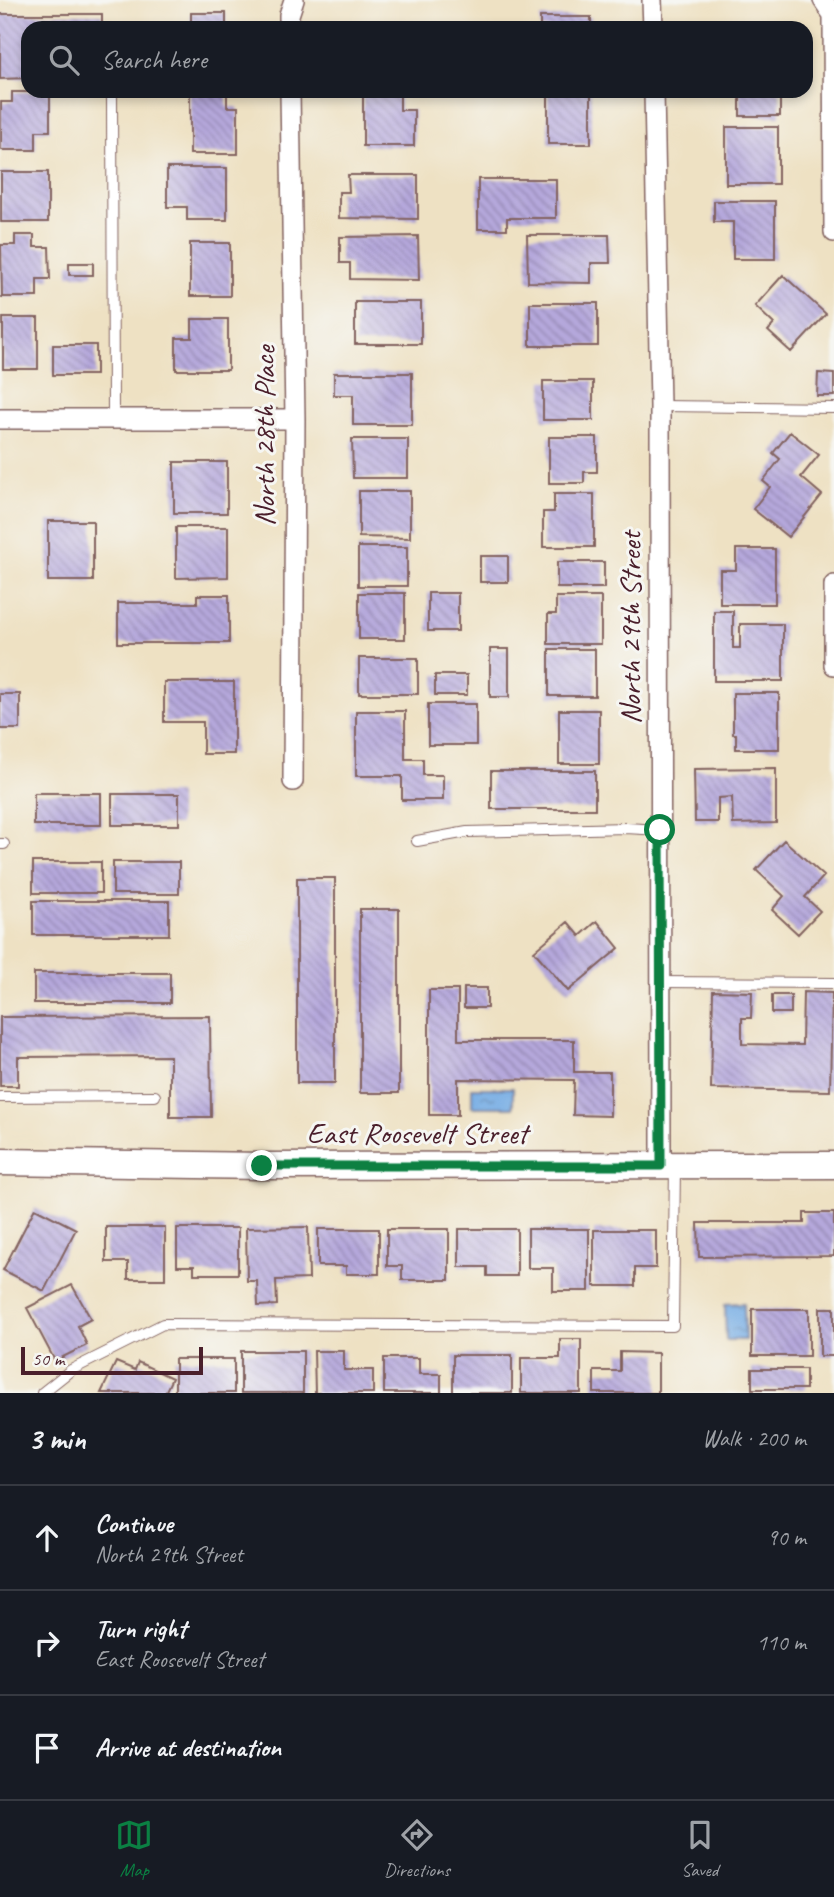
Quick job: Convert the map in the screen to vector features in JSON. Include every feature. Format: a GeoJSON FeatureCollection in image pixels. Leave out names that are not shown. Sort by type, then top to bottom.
{"type":"FeatureCollection","features":[{"type":"Feature","properties":{"kind":"street"},"geometry":{"type":"LineString","coordinates":[[289,21],[294,0]]}},
{"type":"Feature","properties":{"kind":"street"},"geometry":{"type":"LineString","coordinates":[[652,0],[653,21]]}},
{"type":"Feature","properties":{"kind":"street"},"geometry":{"type":"LineString","coordinates":[[823,0],[833,15],[834,232]]}},
{"type":"Feature","properties":{"kind":"street","name":"North 28th Place"},"geometry":{"type":"LineString","coordinates":[[290,98],[295,419],[293,781]]}},
{"type":"Feature","properties":{"kind":"street","name":"North 29th Street"},"geometry":{"type":"LineString","coordinates":[[654,98],[660,406],[660,982],[668,1166]]}},
{"type":"Feature","properties":{"kind":"street"},"geometry":{"type":"LineString","coordinates":[[0,419],[295,419]]}},
{"type":"Feature","properties":{"kind":"street"},"geometry":{"type":"LineString","coordinates":[[834,585],[834,665]]}},
{"type":"Feature","properties":{"kind":"street","name":"East Roosevelt Street"},"geometry":{"type":"LineString","coordinates":[[0,1162],[262,1166],[834,1165]]}},
{"type":"Feature","properties":{"kind":"lane"},"geometry":{"type":"LineString","coordinates":[[112,98],[113,419]]}},
{"type":"Feature","properties":{"kind":"lane"},"geometry":{"type":"LineString","coordinates":[[660,406],[834,408]]}},
{"type":"Feature","properties":{"kind":"lane"},"geometry":{"type":"LineString","coordinates":[[417,841],[467,832],[626,828],[660,830]]}},
{"type":"Feature","properties":{"kind":"lane"},"geometry":{"type":"LineString","coordinates":[[660,982],[834,984]]}},
{"type":"Feature","properties":{"kind":"lane"},"geometry":{"type":"LineString","coordinates":[[0,1097],[155,1096]]}},
{"type":"Feature","properties":{"kind":"lane"},"geometry":{"type":"LineString","coordinates":[[42,1393],[71,1370],[163,1324],[673,1325],[668,1166]]}},
{"type":"Feature","properties":{"kind":"water"},"geometry":{"type":"Polygon","coordinates":[[[472,1088],[513,1088],[513,1107],[472,1107],[472,1088]]]}},
{"type":"Feature","properties":{"kind":"water"},"geometry":{"type":"Polygon","coordinates":[[[744,1303],[745,1340],[726,1340],[725,1304],[744,1303]]]}},
{"type":"Feature","properties":{"kind":"building"},"geometry":{"type":"Polygon","coordinates":[[[191,13],[226,13],[226,21],[191,21],[191,13]]]}},
{"type":"Feature","properties":{"kind":"building"},"geometry":{"type":"Polygon","coordinates":[[[0,14],[102,14],[102,21],[21,21],[21,78],[0,79],[0,14]]]}},
{"type":"Feature","properties":{"kind":"building"},"geometry":{"type":"Polygon","coordinates":[[[540,17],[591,17],[591,21],[540,21],[540,17]]]}},
{"type":"Feature","properties":{"kind":"building"},"geometry":{"type":"Polygon","coordinates":[[[12,92],[21,92],[21,98],[50,98],[50,131],[36,131],[36,150],[1,150],[1,102],[12,102],[12,92]]]}},
{"type":"Feature","properties":{"kind":"building"},"geometry":{"type":"Polygon","coordinates":[[[190,98],[227,98],[227,107],[238,107],[238,154],[190,154],[190,98]]]}},
{"type":"Feature","properties":{"kind":"building"},"geometry":{"type":"Polygon","coordinates":[[[363,98],[400,98],[400,110],[414,110],[414,146],[363,146],[363,98]]]}},
{"type":"Feature","properties":{"kind":"building"},"geometry":{"type":"Polygon","coordinates":[[[548,98],[591,98],[591,144],[548,144],[548,98]]]}},
{"type":"Feature","properties":{"kind":"building"},"geometry":{"type":"Polygon","coordinates":[[[740,98],[780,98],[780,116],[740,116],[740,98]]]}},
{"type":"Feature","properties":{"kind":"building"},"geometry":{"type":"Polygon","coordinates":[[[726,127],[778,127],[778,184],[726,184],[726,127]]]}},
{"type":"Feature","properties":{"kind":"building"},"geometry":{"type":"Polygon","coordinates":[[[167,168],[227,168],[227,220],[187,220],[187,207],[167,207],[167,168]]]}},
{"type":"Feature","properties":{"kind":"building"},"geometry":{"type":"Polygon","coordinates":[[[1,172],[48,172],[48,222],[1,222],[1,172]]]}},
{"type":"Feature","properties":{"kind":"building"},"geometry":{"type":"Polygon","coordinates":[[[348,175],[418,175],[418,219],[339,218],[339,192],[349,192],[348,175]]]}},
{"type":"Feature","properties":{"kind":"building"},"geometry":{"type":"Polygon","coordinates":[[[478,179],[556,179],[556,218],[507,218],[507,229],[478,229],[478,179]]]}},
{"type":"Feature","properties":{"kind":"building"},"geometry":{"type":"Polygon","coordinates":[[[714,201],[775,201],[775,259],[733,259],[733,222],[714,222],[714,201]]]}},
{"type":"Feature","properties":{"kind":"building"},"geometry":{"type":"Polygon","coordinates":[[[15,235],[34,235],[34,247],[49,247],[50,279],[37,279],[37,297],[2,297],[1,245],[15,245],[15,235]]]}},
{"type":"Feature","properties":{"kind":"building"},"geometry":{"type":"Polygon","coordinates":[[[527,235],[609,235],[610,263],[591,263],[591,283],[528,282],[527,235]]]}},
{"type":"Feature","properties":{"kind":"building"},"geometry":{"type":"Polygon","coordinates":[[[418,236],[419,280],[350,279],[350,263],[340,263],[340,237],[418,236]]]}},
{"type":"Feature","properties":{"kind":"building"},"geometry":{"type":"Polygon","coordinates":[[[190,243],[230,243],[230,296],[190,296],[190,243]]]}},
{"type":"Feature","properties":{"kind":"building"},"geometry":{"type":"Polygon","coordinates":[[[69,263],[93,263],[93,275],[69,275],[69,263]]]}},
{"type":"Feature","properties":{"kind":"building"},"geometry":{"type":"Polygon","coordinates":[[[783,275],[826,314],[791,352],[768,331],[774,324],[755,306],[783,275]]]}},
{"type":"Feature","properties":{"kind":"building"},"geometry":{"type":"Polygon","coordinates":[[[355,302],[421,302],[421,344],[355,344],[355,302]]]}},
{"type":"Feature","properties":{"kind":"building"},"geometry":{"type":"Polygon","coordinates":[[[530,303],[598,303],[598,346],[530,346],[530,303]]]}},
{"type":"Feature","properties":{"kind":"building"},"geometry":{"type":"Polygon","coordinates":[[[3,318],[38,318],[38,369],[3,369],[3,318]]]}},
{"type":"Feature","properties":{"kind":"building"},"geometry":{"type":"Polygon","coordinates":[[[192,319],[228,319],[228,370],[176,370],[176,338],[192,338],[192,319]]]}},
{"type":"Feature","properties":{"kind":"building"},"geometry":{"type":"Polygon","coordinates":[[[53,345],[96,345],[96,375],[53,375],[53,345]]]}},
{"type":"Feature","properties":{"kind":"building"},"geometry":{"type":"Polygon","coordinates":[[[334,373],[412,373],[412,425],[353,425],[353,395],[334,395],[334,373]]]}},
{"type":"Feature","properties":{"kind":"building"},"geometry":{"type":"Polygon","coordinates":[[[818,373],[834,374],[834,396],[817,396],[818,373]]]}},
{"type":"Feature","properties":{"kind":"building"},"geometry":{"type":"Polygon","coordinates":[[[543,381],[593,381],[593,420],[543,420],[543,381]]]}},
{"type":"Feature","properties":{"kind":"building"},"geometry":{"type":"Polygon","coordinates":[[[790,432],[819,455],[801,477],[822,495],[788,537],[753,509],[770,487],[763,481],[780,459],[773,453],[790,432]]]}},
{"type":"Feature","properties":{"kind":"building"},"geometry":{"type":"Polygon","coordinates":[[[549,437],[597,437],[597,472],[584,472],[584,483],[549,483],[549,437]]]}},
{"type":"Feature","properties":{"kind":"building"},"geometry":{"type":"Polygon","coordinates":[[[352,439],[408,439],[408,478],[353,478],[352,439]]]}},
{"type":"Feature","properties":{"kind":"building"},"geometry":{"type":"Polygon","coordinates":[[[174,462],[227,462],[227,513],[174,513],[174,462]]]}},
{"type":"Feature","properties":{"kind":"building"},"geometry":{"type":"Polygon","coordinates":[[[359,491],[410,491],[410,538],[359,537],[359,491]]]}},
{"type":"Feature","properties":{"kind":"building"},"geometry":{"type":"Polygon","coordinates":[[[554,494],[594,494],[594,547],[543,547],[543,512],[554,512],[554,494]]]}},
{"type":"Feature","properties":{"kind":"building"},"geometry":{"type":"Polygon","coordinates":[[[48,521],[93,521],[93,581],[48,581],[48,521]]]}},
{"type":"Feature","properties":{"kind":"building"},"geometry":{"type":"Polygon","coordinates":[[[176,527],[228,527],[228,577],[176,578],[176,527]]]}},
{"type":"Feature","properties":{"kind":"building"},"geometry":{"type":"Polygon","coordinates":[[[358,547],[407,547],[407,586],[358,586],[358,547]]]}},
{"type":"Feature","properties":{"kind":"building"},"geometry":{"type":"Polygon","coordinates":[[[736,549],[775,549],[775,604],[720,604],[720,570],[736,570],[736,549]]]}},
{"type":"Feature","properties":{"kind":"building"},"geometry":{"type":"Polygon","coordinates":[[[480,556],[508,556],[508,582],[480,582],[480,556]]]}},
{"type":"Feature","properties":{"kind":"building"},"geometry":{"type":"Polygon","coordinates":[[[557,562],[604,562],[604,588],[557,588],[557,562]]]}},
{"type":"Feature","properties":{"kind":"building"},"geometry":{"type":"Polygon","coordinates":[[[359,593],[405,593],[405,639],[359,639],[359,593]]]}},
{"type":"Feature","properties":{"kind":"building"},"geometry":{"type":"Polygon","coordinates":[[[428,593],[458,593],[458,631],[428,631],[428,593]]]}},
{"type":"Feature","properties":{"kind":"building"},"geometry":{"type":"Polygon","coordinates":[[[197,595],[229,595],[229,643],[118,643],[118,603],[197,603],[197,595]]]}},
{"type":"Feature","properties":{"kind":"building"},"geometry":{"type":"Polygon","coordinates":[[[556,597],[601,597],[601,644],[548,644],[548,614],[556,614],[556,597]]]}},
{"type":"Feature","properties":{"kind":"building"},"geometry":{"type":"Polygon","coordinates":[[[714,611],[733,611],[733,648],[740,648],[740,624],[783,624],[783,681],[714,681],[714,611]]]}},
{"type":"Feature","properties":{"kind":"building"},"geometry":{"type":"Polygon","coordinates":[[[490,649],[509,649],[509,697],[490,697],[490,649]]]}},
{"type":"Feature","properties":{"kind":"building"},"geometry":{"type":"Polygon","coordinates":[[[549,649],[595,649],[595,696],[549,696],[549,649]]]}},
{"type":"Feature","properties":{"kind":"building"},"geometry":{"type":"Polygon","coordinates":[[[359,658],[418,658],[418,694],[359,694],[359,658]]]}},
{"type":"Feature","properties":{"kind":"building"},"geometry":{"type":"Polygon","coordinates":[[[435,675],[467,675],[467,695],[435,695],[435,675]]]}},
{"type":"Feature","properties":{"kind":"building"},"geometry":{"type":"Polygon","coordinates":[[[164,682],[234,682],[234,754],[203,754],[203,722],[164,722],[164,682]]]}},
{"type":"Feature","properties":{"kind":"building"},"geometry":{"type":"Polygon","coordinates":[[[733,693],[779,693],[779,749],[736,749],[736,734],[733,734],[733,693]]]}},
{"type":"Feature","properties":{"kind":"building"},"geometry":{"type":"Polygon","coordinates":[[[0,694],[20,694],[20,729],[0,729],[0,694]]]}},
{"type":"Feature","properties":{"kind":"building"},"geometry":{"type":"Polygon","coordinates":[[[428,704],[476,704],[476,745],[428,745],[428,704]]]}},
{"type":"Feature","properties":{"kind":"building"},"geometry":{"type":"Polygon","coordinates":[[[559,710],[599,710],[599,764],[559,764],[559,710]]]}},
{"type":"Feature","properties":{"kind":"building"},"geometry":{"type":"Polygon","coordinates":[[[356,711],[405,711],[405,759],[423,759],[423,775],[443,775],[443,800],[402,800],[402,776],[356,776],[356,711]]]}},
{"type":"Feature","properties":{"kind":"building"},"geometry":{"type":"Polygon","coordinates":[[[776,768],[776,823],[733,824],[732,797],[718,798],[718,822],[695,822],[694,769],[776,768]]]}},
{"type":"Feature","properties":{"kind":"building"},"geometry":{"type":"Polygon","coordinates":[[[491,771],[595,771],[595,809],[491,809],[491,771]]]}},
{"type":"Feature","properties":{"kind":"building"},"geometry":{"type":"Polygon","coordinates":[[[34,793],[101,793],[101,825],[34,825],[34,793]]]}},
{"type":"Feature","properties":{"kind":"building"},"geometry":{"type":"Polygon","coordinates":[[[112,794],[179,794],[179,825],[112,825],[112,794]]]}},
{"type":"Feature","properties":{"kind":"building"},"geometry":{"type":"Polygon","coordinates":[[[784,840],[824,876],[805,897],[820,911],[798,934],[772,910],[784,896],[756,870],[784,840]]]}},
{"type":"Feature","properties":{"kind":"building"},"geometry":{"type":"Polygon","coordinates":[[[33,862],[101,862],[101,893],[33,893],[33,862]]]}},
{"type":"Feature","properties":{"kind":"building"},"geometry":{"type":"Polygon","coordinates":[[[113,862],[179,862],[179,894],[113,894],[113,862]]]}},
{"type":"Feature","properties":{"kind":"building"},"geometry":{"type":"Polygon","coordinates":[[[297,878],[335,878],[335,1083],[297,1083],[297,878]]]}},
{"type":"Feature","properties":{"kind":"building"},"geometry":{"type":"Polygon","coordinates":[[[33,901],[169,901],[169,935],[33,935],[33,901]]]}},
{"type":"Feature","properties":{"kind":"building"},"geometry":{"type":"Polygon","coordinates":[[[360,909],[399,909],[399,1093],[360,1093],[360,909]]]}},
{"type":"Feature","properties":{"kind":"building"},"geometry":{"type":"Polygon","coordinates":[[[597,921],[619,948],[568,991],[534,951],[568,922],[580,936],[597,921]]]}},
{"type":"Feature","properties":{"kind":"building"},"geometry":{"type":"Polygon","coordinates":[[[34,973],[170,973],[170,1003],[34,1003],[34,973]]]}},
{"type":"Feature","properties":{"kind":"building"},"geometry":{"type":"Polygon","coordinates":[[[464,988],[487,988],[487,1008],[464,1008],[464,988]]]}},
{"type":"Feature","properties":{"kind":"building"},"geometry":{"type":"Polygon","coordinates":[[[429,990],[458,990],[458,1040],[574,1040],[574,1072],[610,1072],[610,1116],[573,1115],[574,1080],[458,1079],[458,1115],[429,1115],[429,990]]]}},
{"type":"Feature","properties":{"kind":"building"},"geometry":{"type":"Polygon","coordinates":[[[713,991],[752,992],[751,1018],[742,1018],[742,1044],[802,1045],[803,992],[832,993],[830,1091],[711,1089],[713,991]]]}},
{"type":"Feature","properties":{"kind":"building"},"geometry":{"type":"Polygon","coordinates":[[[772,995],[791,995],[791,1013],[772,1013],[772,995]]]}},
{"type":"Feature","properties":{"kind":"building"},"geometry":{"type":"Polygon","coordinates":[[[210,1016],[211,1117],[170,1117],[170,1056],[18,1057],[18,1086],[0,1086],[0,1017],[210,1016]]]}},
{"type":"Feature","properties":{"kind":"building"},"geometry":{"type":"Polygon","coordinates":[[[35,1208],[76,1229],[44,1291],[3,1270],[35,1208]]]}},
{"type":"Feature","properties":{"kind":"building"},"geometry":{"type":"Polygon","coordinates":[[[804,1213],[834,1213],[834,1256],[699,1257],[698,1223],[804,1223],[804,1213]]]}},
{"type":"Feature","properties":{"kind":"building"},"geometry":{"type":"Polygon","coordinates":[[[106,1227],[165,1227],[165,1279],[128,1279],[128,1262],[106,1262],[106,1227]]]}},
{"type":"Feature","properties":{"kind":"building"},"geometry":{"type":"Polygon","coordinates":[[[308,1227],[309,1279],[276,1280],[277,1305],[258,1306],[257,1281],[247,1281],[246,1228],[308,1227]]]}},
{"type":"Feature","properties":{"kind":"building"},"geometry":{"type":"Polygon","coordinates":[[[177,1228],[238,1228],[238,1274],[194,1274],[194,1266],[177,1266],[177,1228]]]}},
{"type":"Feature","properties":{"kind":"building"},"geometry":{"type":"Polygon","coordinates":[[[318,1229],[379,1229],[379,1274],[346,1274],[346,1266],[318,1266],[318,1229]]]}},
{"type":"Feature","properties":{"kind":"building"},"geometry":{"type":"Polygon","coordinates":[[[387,1229],[449,1229],[449,1280],[402,1280],[402,1266],[387,1266],[387,1229]]]}},
{"type":"Feature","properties":{"kind":"building"},"geometry":{"type":"Polygon","coordinates":[[[459,1229],[517,1229],[517,1276],[487,1276],[487,1267],[459,1267],[459,1229]]]}},
{"type":"Feature","properties":{"kind":"building"},"geometry":{"type":"Polygon","coordinates":[[[528,1229],[589,1229],[589,1291],[553,1291],[553,1268],[528,1268],[528,1229]]]}},
{"type":"Feature","properties":{"kind":"building"},"geometry":{"type":"Polygon","coordinates":[[[594,1230],[656,1230],[656,1268],[635,1268],[635,1286],[594,1286],[594,1230]]]}},
{"type":"Feature","properties":{"kind":"building"},"geometry":{"type":"Polygon","coordinates":[[[72,1285],[91,1319],[78,1326],[87,1345],[55,1361],[27,1308],[72,1285]]]}},
{"type":"Feature","properties":{"kind":"building"},"geometry":{"type":"Polygon","coordinates":[[[820,1308],[834,1308],[834,1356],[820,1356],[820,1308]]]}},
{"type":"Feature","properties":{"kind":"building"},"geometry":{"type":"Polygon","coordinates":[[[752,1309],[809,1309],[809,1356],[752,1356],[752,1309]]]}},
{"type":"Feature","properties":{"kind":"building"},"geometry":{"type":"Polygon","coordinates":[[[560,1339],[581,1339],[581,1393],[521,1393],[521,1358],[560,1358],[560,1339]]]}},
{"type":"Feature","properties":{"kind":"building"},"geometry":{"type":"Polygon","coordinates":[[[241,1351],[303,1351],[303,1393],[241,1393],[241,1351]]]}},
{"type":"Feature","properties":{"kind":"building"},"geometry":{"type":"Polygon","coordinates":[[[314,1351],[344,1351],[344,1370],[373,1370],[373,1393],[315,1393],[314,1351]]]}},
{"type":"Feature","properties":{"kind":"building"},"geometry":{"type":"Polygon","coordinates":[[[620,1352],[658,1353],[658,1393],[594,1393],[594,1371],[620,1371],[620,1352]]]}},
{"type":"Feature","properties":{"kind":"building"},"geometry":{"type":"Polygon","coordinates":[[[453,1355],[512,1355],[512,1393],[453,1393],[453,1355]]]}},
{"type":"Feature","properties":{"kind":"building"},"geometry":{"type":"Polygon","coordinates":[[[384,1358],[419,1358],[419,1374],[441,1374],[441,1393],[384,1393],[384,1358]]]}},
{"type":"Feature","properties":{"kind":"building"},"geometry":{"type":"Polygon","coordinates":[[[175,1359],[234,1359],[234,1393],[175,1393],[175,1359]]]}},
{"type":"Feature","properties":{"kind":"building"},"geometry":{"type":"Polygon","coordinates":[[[116,1362],[135,1370],[138,1362],[172,1378],[165,1393],[101,1393],[116,1362]]]}},
{"type":"Feature","properties":{"kind":"building"},"geometry":{"type":"Polygon","coordinates":[[[752,1369],[806,1369],[806,1389],[752,1389],[752,1369]]]}},
{"type":"Feature","properties":{"kind":"route"},"geometry":{"type":"LineString","coordinates":[[262,1166],[661,1166],[660,830]]}}]}
